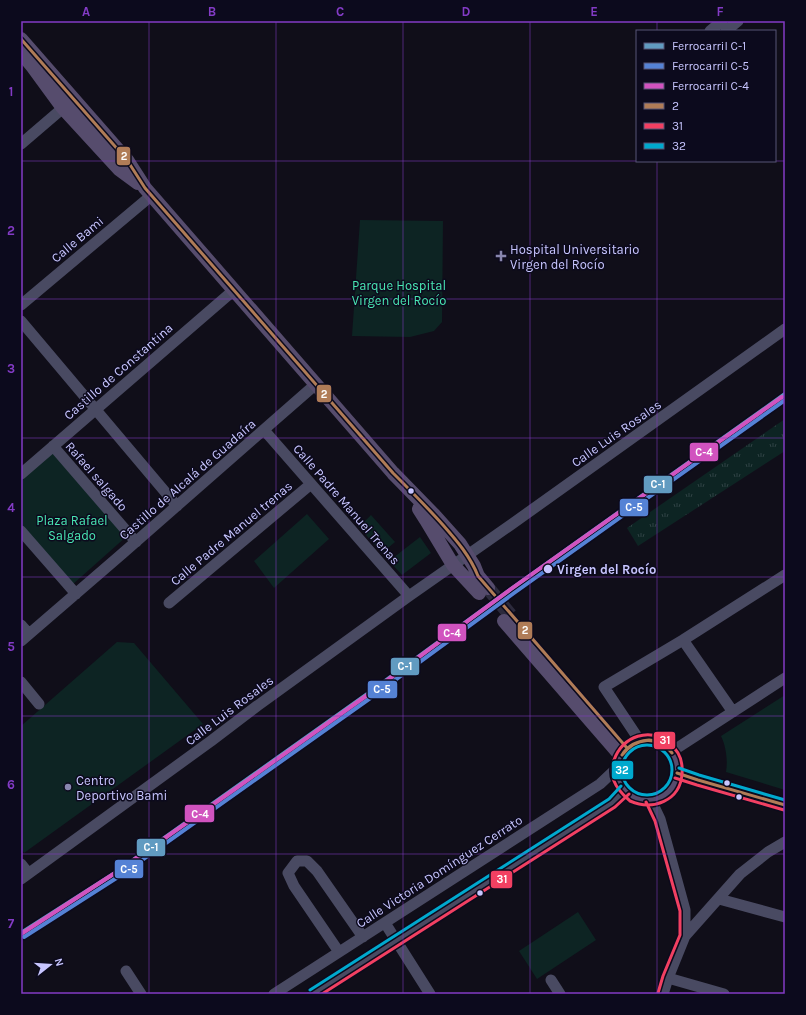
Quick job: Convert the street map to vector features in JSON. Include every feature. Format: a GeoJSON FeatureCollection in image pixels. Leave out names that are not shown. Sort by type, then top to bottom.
{"type":"FeatureCollection","features":[{"type":"Feature","properties":{"kind":"main road"},"geometry":{"type":"LineString","coordinates":[[21,38],[127,160],[148,191],[393,473],[426,520],[461,560],[484,591]]}},
{"type":"Feature","properties":{"kind":"main road"},"geometry":{"type":"LineString","coordinates":[[21,52],[63,108],[119,169],[148,191]]}},
{"type":"Feature","properties":{"kind":"main road"},"geometry":{"type":"LineString","coordinates":[[508,619],[621,757]]}},
{"type":"Feature","properties":{"kind":"main road"},"geometry":{"type":"LineString","coordinates":[[649,740],[657,742],[665,746],[675,758],[677,766],[676,781],[666,794],[659,798],[642,800],[632,796],[620,784],[618,776],[621,757],[633,744],[640,741],[649,740]]}},
{"type":"Feature","properties":{"kind":"main road"},"geometry":{"type":"LineString","coordinates":[[677,773],[785,805]]}},
{"type":"Feature","properties":{"kind":"street"},"geometry":{"type":"LineString","coordinates":[[711,30],[722,21]]}},
{"type":"Feature","properties":{"kind":"street"},"geometry":{"type":"LineString","coordinates":[[727,30],[738,21]]}},
{"type":"Feature","properties":{"kind":"street"},"geometry":{"type":"LineString","coordinates":[[21,144],[63,108]]}},
{"type":"Feature","properties":{"kind":"street","name":"Calle Bami"},"geometry":{"type":"LineString","coordinates":[[21,305],[148,191]]}},
{"type":"Feature","properties":{"kind":"street","name":"Castillo de Constantina"},"geometry":{"type":"LineString","coordinates":[[21,474],[234,290]]}},
{"type":"Feature","properties":{"kind":"street"},"geometry":{"type":"LineString","coordinates":[[21,321],[177,506]]}},
{"type":"Feature","properties":{"kind":"street","name":"Calle Luis Rosales"},"geometry":{"type":"LineString","coordinates":[[25,876],[409,596],[785,330]]}},
{"type":"Feature","properties":{"kind":"street","name":"Castillo de Alcalá de Guadaíra"},"geometry":{"type":"LineString","coordinates":[[25,638],[316,384]]}},
{"type":"Feature","properties":{"kind":"street","name":"Calle Padre Manuel Trenas"},"geometry":{"type":"LineString","coordinates":[[264,430],[409,596]]}},
{"type":"Feature","properties":{"kind":"street","name":"Rafael salgado"},"geometry":{"type":"LineString","coordinates":[[53,446],[136,542]]}},
{"type":"Feature","properties":{"kind":"street","name":"Calle Padre Manuel trenas"},"geometry":{"type":"LineString","coordinates":[[169,603],[311,484]]}},
{"type":"Feature","properties":{"kind":"street"},"geometry":{"type":"LineString","coordinates":[[21,531],[76,594]]}},
{"type":"Feature","properties":{"kind":"street"},"geometry":{"type":"LineString","coordinates":[[640,741],[604,687],[683,640],[785,576]]}},
{"type":"Feature","properties":{"kind":"street"},"geometry":{"type":"LineString","coordinates":[[21,625],[25,638]]}},
{"type":"Feature","properties":{"kind":"street"},"geometry":{"type":"LineString","coordinates":[[683,640],[733,712]]}},
{"type":"Feature","properties":{"kind":"street"},"geometry":{"type":"LineString","coordinates":[[671,752],[785,678]]}},
{"type":"Feature","properties":{"kind":"street"},"geometry":{"type":"LineString","coordinates":[[21,682],[39,704]]}},
{"type":"Feature","properties":{"kind":"street","name":"Calle Victoria Domínguez Cerrato"},"geometry":{"type":"LineString","coordinates":[[274,994],[597,786],[621,757]]}},
{"type":"Feature","properties":{"kind":"street"},"geometry":{"type":"LineString","coordinates":[[314,994],[612,803],[625,790]]}},
{"type":"Feature","properties":{"kind":"street"},"geometry":{"type":"LineString","coordinates":[[651,800],[660,819],[685,910],[685,936]]}},
{"type":"Feature","properties":{"kind":"street"},"geometry":{"type":"LineString","coordinates":[[663,994],[685,936],[740,874],[768,852],[785,842]]}},
{"type":"Feature","properties":{"kind":"street"},"geometry":{"type":"LineString","coordinates":[[339,952],[294,886],[288,872],[297,861],[307,861],[317,871],[363,937]]}},
{"type":"Feature","properties":{"kind":"street"},"geometry":{"type":"LineString","coordinates":[[21,864],[25,876]]}},
{"type":"Feature","properties":{"kind":"street"},"geometry":{"type":"LineString","coordinates":[[719,899],[785,918]]}},
{"type":"Feature","properties":{"kind":"street"},"geometry":{"type":"LineString","coordinates":[[385,923],[430,994]]}},
{"type":"Feature","properties":{"kind":"street"},"geometry":{"type":"LineString","coordinates":[[126,971],[140,994]]}},
{"type":"Feature","properties":{"kind":"street"},"geometry":{"type":"LineString","coordinates":[[668,978],[724,994]]}},
{"type":"Feature","properties":{"kind":"street"},"geometry":{"type":"LineString","coordinates":[[551,980],[560,994]]}},
{"type":"Feature","properties":{"kind":"green space","name":"Parque Hospital Virgen del Rocío"},"geometry":{"type":"Polygon","coordinates":[[[360,220],[443,221],[442,322],[434,331],[410,337],[352,336],[360,220]]]}},
{"type":"Feature","properties":{"kind":"green space"},"geometry":{"type":"Polygon","coordinates":[[[785,419],[785,451],[638,546],[627,528],[785,419]]]}},
{"type":"Feature","properties":{"kind":"green space","name":"Plaza Rafael Salgado"},"geometry":{"type":"Polygon","coordinates":[[[54,450],[127,536],[72,585],[21,526],[21,479],[54,450]]]}},
{"type":"Feature","properties":{"kind":"green space"},"geometry":{"type":"Polygon","coordinates":[[[307,514],[329,539],[274,588],[254,561],[307,514]]]}},
{"type":"Feature","properties":{"kind":"green space"},"geometry":{"type":"Polygon","coordinates":[[[371,515],[395,542],[382,553],[359,527],[371,515]]]}},
{"type":"Feature","properties":{"kind":"green space"},"geometry":{"type":"Polygon","coordinates":[[[420,537],[431,553],[402,575],[389,561],[420,537]]]}},
{"type":"Feature","properties":{"kind":"green space","name":"Centro Deportivo Bami"},"geometry":{"type":"Polygon","coordinates":[[[117,642],[134,643],[203,724],[24,853],[21,848],[21,726],[117,642]]]}},
{"type":"Feature","properties":{"kind":"green space"},"geometry":{"type":"Polygon","coordinates":[[[785,695],[785,790],[726,772],[726,754],[721,736],[785,695]]]}},
{"type":"Feature","properties":{"kind":"green space"},"geometry":{"type":"Polygon","coordinates":[[[578,912],[596,940],[537,979],[519,951],[578,912]]]}},
{"type":"Feature","properties":{"kind":"tunnel"},"geometry":{"type":"LineString","coordinates":[[488,588],[512,617]]}},
{"type":"Feature","properties":{"kind":"rail line","name":"C-1"},"geometry":{"type":"LineString","coordinates":[[21,933],[115,873],[785,394]]}},
{"type":"Feature","properties":{"kind":"rail line","name":"C-4"},"geometry":{"type":"LineString","coordinates":[[21,934],[115,873],[235,789],[366,696],[511,589],[782,397]]}},
{"type":"Feature","properties":{"kind":"rail line","name":"C-5"},"geometry":{"type":"LineString","coordinates":[[24,937],[118,877],[369,699],[514,593],[785,400]]}},
{"type":"Feature","properties":{"kind":"transit line","name":"2"},"geometry":{"type":"LineString","coordinates":[[21,39],[127,160],[145,188],[393,473],[425,505],[448,531],[467,555],[478,576],[627,748]]}},
{"type":"Feature","properties":{"kind":"transit line","name":"31"},"geometry":{"type":"LineString","coordinates":[[629,800],[618,789],[613,778],[613,765],[618,752],[630,740],[638,736],[654,736],[670,744],[678,753],[682,765],[680,783],[676,791],[671,797],[656,804],[639,804],[630,801]]}},
{"type":"Feature","properties":{"kind":"transit line","name":"2"},"geometry":{"type":"LineString","coordinates":[[622,755],[633,744],[647,740],[661,743],[672,753]]}},
{"type":"Feature","properties":{"kind":"transit line","name":"2"},"geometry":{"type":"LineString","coordinates":[[622,755],[634,745],[647,740],[660,743],[672,753]]}},
{"type":"Feature","properties":{"kind":"transit line","name":"32"},"geometry":{"type":"LineString","coordinates":[[647,745],[657,747],[665,752],[670,760],[672,770],[670,780],[665,788],[657,793],[647,795],[637,793],[629,788],[624,780],[622,770],[624,760],[629,752],[637,747],[647,745]]}},
{"type":"Feature","properties":{"kind":"transit line","name":"32"},"geometry":{"type":"LineString","coordinates":[[679,768],[785,800]]}},
{"type":"Feature","properties":{"kind":"transit line","name":"2"},"geometry":{"type":"LineString","coordinates":[[677,773],[785,805]]}},
{"type":"Feature","properties":{"kind":"transit line","name":"31"},"geometry":{"type":"LineString","coordinates":[[675,778],[784,810]]}},
{"type":"Feature","properties":{"kind":"transit line","name":"32"},"geometry":{"type":"LineString","coordinates":[[310,990],[609,799],[621,786]]}},
{"type":"Feature","properties":{"kind":"transit line","name":"31"},"geometry":{"type":"LineString","coordinates":[[322,994],[615,807],[629,794]]}},
{"type":"Feature","properties":{"kind":"transit line","name":"31"},"geometry":{"type":"LineString","coordinates":[[646,802],[655,821],[680,911],[680,935],[663,976],[658,993]]}},
{"type":"Feature","properties":{"kind":"place","name":"Hospital Universitario Virgen del Rocío"},"geometry":{"type":"Point","coordinates":[501,256]}},
{"type":"Feature","properties":{"kind":"place","name":"Virgen del Rocío"},"geometry":{"type":"Point","coordinates":[548,569]}},
{"type":"Feature","properties":{"kind":"place","name":"Centro Deportivo Bami"},"geometry":{"type":"Point","coordinates":[68,787]}}]}
